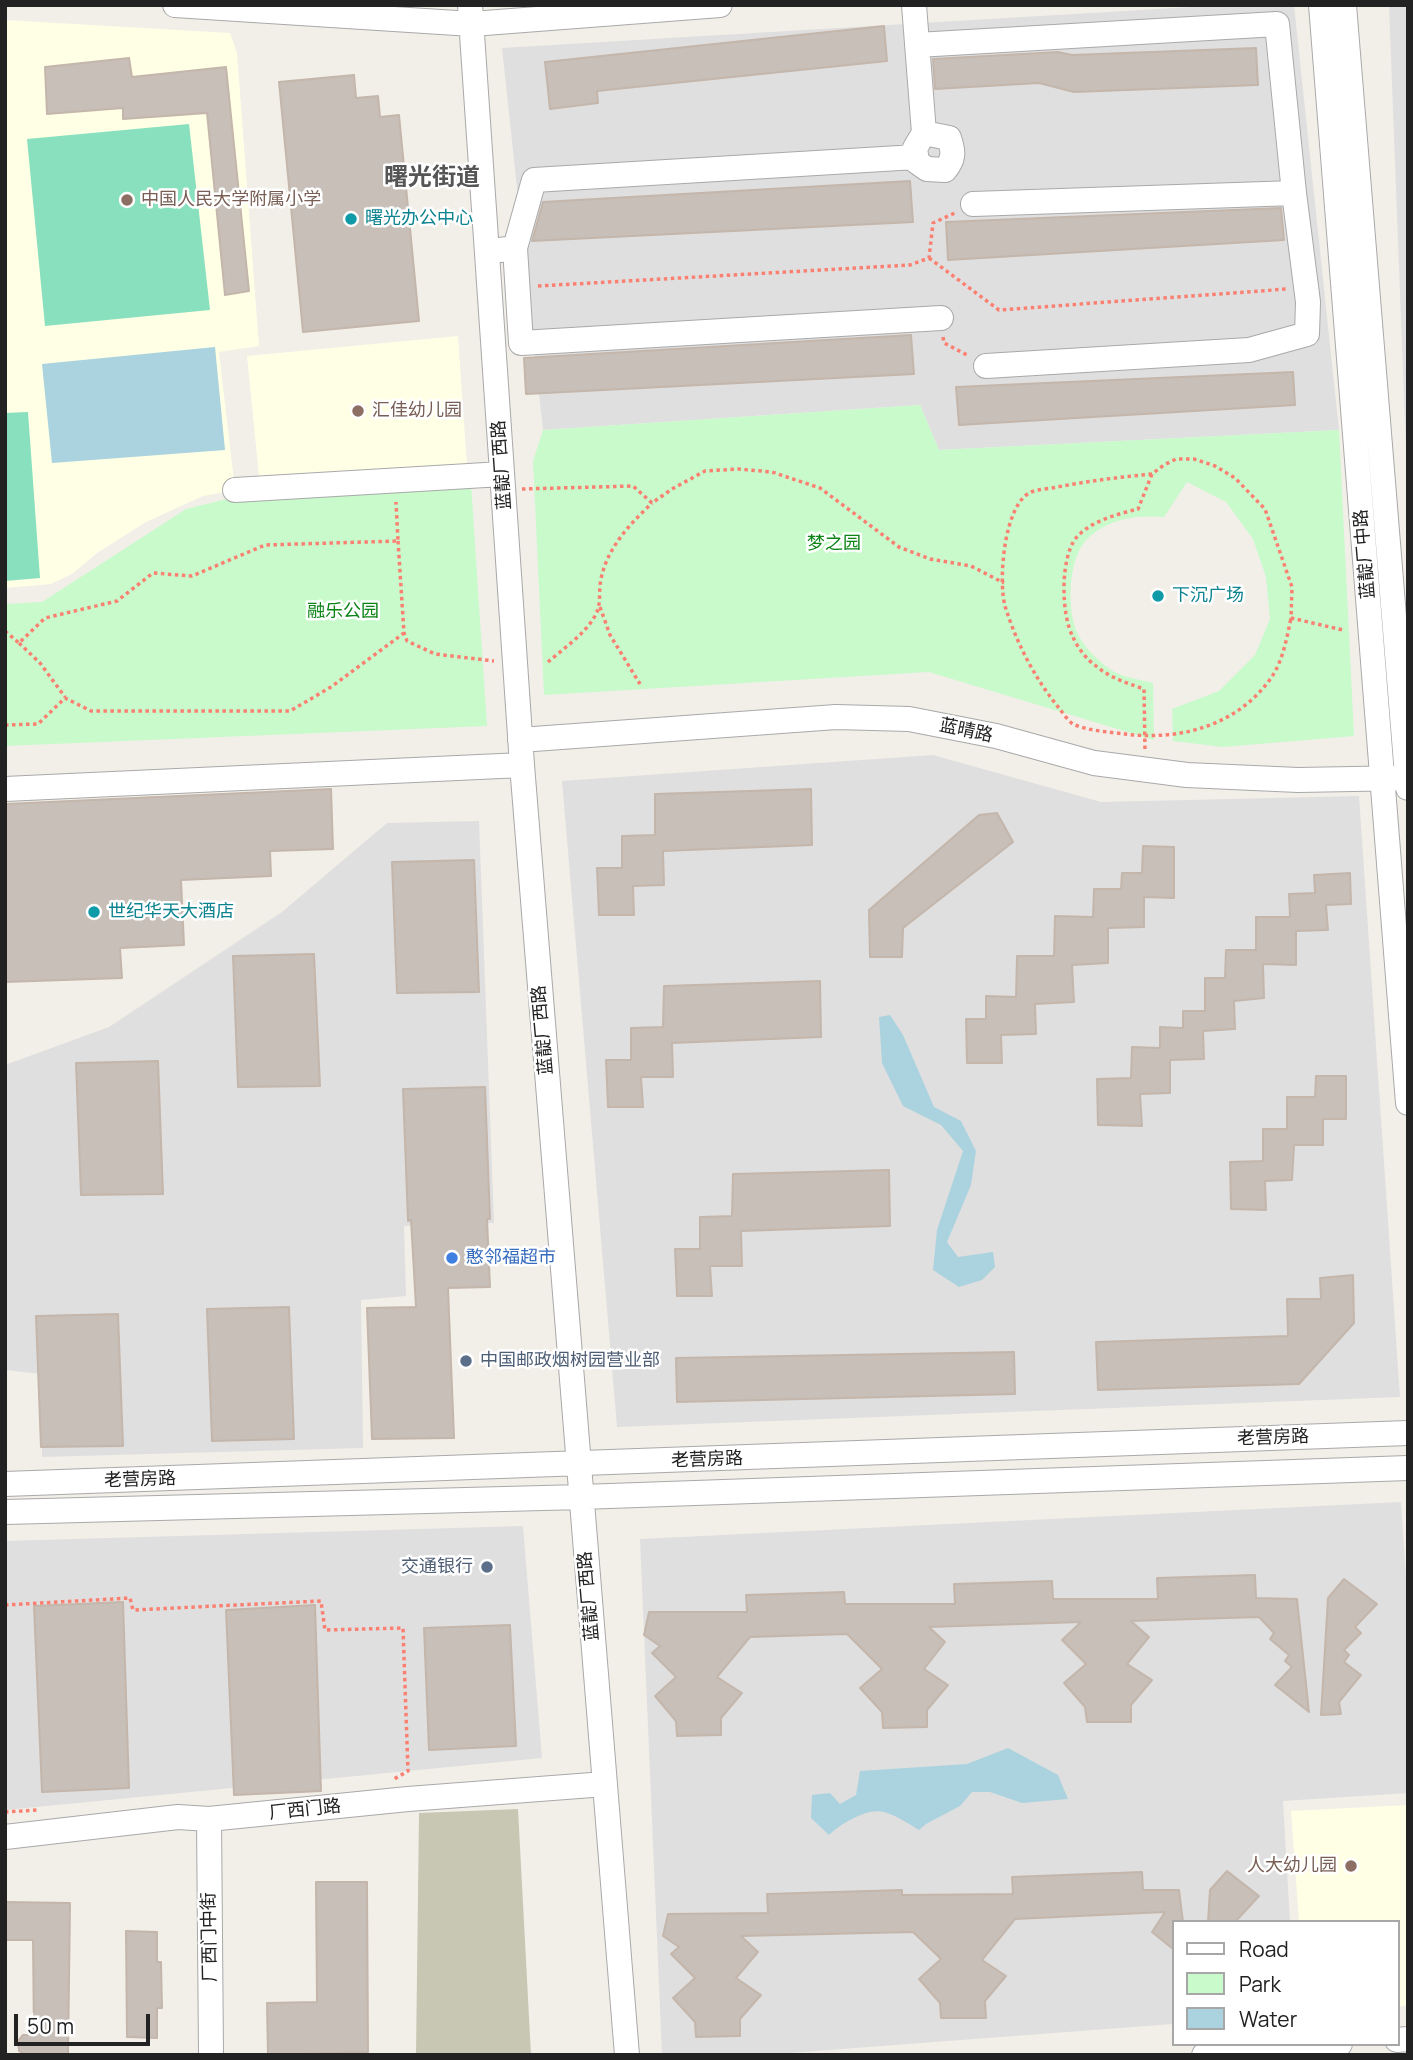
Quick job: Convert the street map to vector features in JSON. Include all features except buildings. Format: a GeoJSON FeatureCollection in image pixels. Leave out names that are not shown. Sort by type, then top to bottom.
{"type":"FeatureCollection","features":[{"type":"Feature","properties":{"kind":"street"},"geometry":{"type":"LineString","coordinates":[[175,5],[471,14],[720,5]]}},
{"type":"Feature","properties":{"kind":"street"},"geometry":{"type":"LineString","coordinates":[[914,5],[924,133],[915,148],[916,157],[917,162],[927,169],[945,170],[953,160],[953,148],[949,138],[924,133]]}},
{"type":"Feature","properties":{"kind":"street","name":"蓝靛厂中路"},"geometry":{"type":"LineString","coordinates":[[1321,5],[1356,299],[1399,778],[1408,1103]]}},
{"type":"Feature","properties":{"kind":"street","name":"蓝靛厂中路"},"geometry":{"type":"LineString","coordinates":[[1344,5],[1356,299]]}},
{"type":"Feature","properties":{"kind":"street","name":"蓝靛厂西路"},"geometry":{"type":"LineString","coordinates":[[471,14],[520,740],[628,2055]]}},
{"type":"Feature","properties":{"kind":"street"},"geometry":{"type":"LineString","coordinates":[[917,45],[1277,24],[1307,294],[1307,334],[1249,350],[986,366]]}},
{"type":"Feature","properties":{"kind":"street"},"geometry":{"type":"LineString","coordinates":[[916,157],[534,180],[515,248],[521,343],[941,318]]}},
{"type":"Feature","properties":{"kind":"street"},"geometry":{"type":"LineString","coordinates":[[973,204],[1294,193]]}},
{"type":"Feature","properties":{"kind":"street"},"geometry":{"type":"LineString","coordinates":[[487,252],[515,248]]}},
{"type":"Feature","properties":{"kind":"street"},"geometry":{"type":"LineString","coordinates":[[1307,294],[1356,299]]}},
{"type":"Feature","properties":{"kind":"street"},"geometry":{"type":"LineString","coordinates":[[235,490],[502,474]]}},
{"type":"Feature","properties":{"kind":"street","name":"蓝晴路"},"geometry":{"type":"LineString","coordinates":[[520,740],[835,717],[909,719],[996,736],[1094,763],[1186,775],[1298,780],[1399,778]]}},
{"type":"Feature","properties":{"kind":"street"},"geometry":{"type":"LineString","coordinates":[[5,789],[522,765]]}},
{"type":"Feature","properties":{"kind":"street","name":"蓝靛厂中路"},"geometry":{"type":"LineString","coordinates":[[1399,778],[1408,788]]}},
{"type":"Feature","properties":{"kind":"street","name":"老营房路"},"geometry":{"type":"LineString","coordinates":[[5,1485],[1408,1433]]}},
{"type":"Feature","properties":{"kind":"street","name":"老营房路"},"geometry":{"type":"LineString","coordinates":[[5,1512],[581,1497],[1408,1468]]}},
{"type":"Feature","properties":{"kind":"street","name":"厂西门路"},"geometry":{"type":"LineString","coordinates":[[5,1837],[178,1817],[209,1819],[408,1799],[605,1784]]}},
{"type":"Feature","properties":{"kind":"street","name":"厂西门中街"},"geometry":{"type":"LineString","coordinates":[[209,1819],[211,2055]]}},
{"type":"Feature","properties":{"kind":"street"},"geometry":{"type":"LineString","coordinates":[[1204,2055],[1315,2046]]}},
{"type":"Feature","properties":{"kind":"path"},"geometry":{"type":"LineString","coordinates":[[929,258],[933,223],[973,204]]}},
{"type":"Feature","properties":{"kind":"path"},"geometry":{"type":"LineString","coordinates":[[929,258],[999,310],[1307,294]]}},
{"type":"Feature","properties":{"kind":"path"},"geometry":{"type":"LineString","coordinates":[[517,287],[910,265],[929,258]]}},
{"type":"Feature","properties":{"kind":"path"},"geometry":{"type":"LineString","coordinates":[[941,318],[943,343],[986,366]]}},
{"type":"Feature","properties":{"kind":"path"},"geometry":{"type":"LineString","coordinates":[[1176,459],[1194,459],[1215,466],[1235,478],[1265,509],[1292,587],[1291,618],[1285,645],[1272,676],[1250,702],[1217,724],[1185,733],[1145,736],[1072,724],[1048,695],[1030,665],[1004,603],[1005,540],[1012,513],[1030,492],[1152,474],[1176,459]]}},
{"type":"Feature","properties":{"kind":"path"},"geometry":{"type":"LineString","coordinates":[[1146,760],[1144,689],[1120,680],[1094,665],[1072,637],[1068,622],[1065,577],[1066,559],[1076,538],[1116,514],[1138,509],[1152,474]]}},
{"type":"Feature","properties":{"kind":"path"},"geometry":{"type":"LineString","coordinates":[[548,662],[595,618],[600,605],[601,579],[614,547],[630,524],[652,503]]}},
{"type":"Feature","properties":{"kind":"path"},"geometry":{"type":"LineString","coordinates":[[398,541],[404,634],[407,641],[435,654],[515,664]]}},
{"type":"Feature","properties":{"kind":"path"},"geometry":{"type":"LineString","coordinates":[[600,605],[610,635],[640,684]]}},
{"type":"Feature","properties":{"kind":"path"},"geometry":{"type":"LineString","coordinates":[[1291,618],[1343,630]]}},
{"type":"Feature","properties":{"kind":"path"},"geometry":{"type":"LineString","coordinates":[[19,643],[40,663],[65,698],[91,711],[290,711],[331,687],[404,634]]}},
{"type":"Feature","properties":{"kind":"path"},"geometry":{"type":"LineString","coordinates":[[5,725],[38,724],[65,698]]}},
{"type":"Feature","properties":{"kind":"path"},"geometry":{"type":"LineString","coordinates":[[5,1605],[130,1598],[133,1610],[321,1601],[325,1630],[403,1628],[408,1771]]}},
{"type":"Feature","properties":{"kind":"shaded area"},"geometry":{"type":"Polygon","coordinates":[[[1225,5],[1294,5],[1339,430],[939,450],[920,405],[543,430],[502,48],[1225,5]]]}},
{"type":"Feature","properties":{"kind":"shaded area"},"geometry":{"type":"Polygon","coordinates":[[[1389,5],[1408,5],[1406,451],[1389,5]]]}},
{"type":"Feature","properties":{"kind":"shaded area","name":"中国人民大学附属小学"},"geometry":{"type":"Polygon","coordinates":[[[5,20],[230,33],[237,53],[259,346],[219,352],[235,490],[203,496],[146,522],[97,553],[72,574],[51,584],[5,588],[5,20]]]}},
{"type":"Feature","properties":{"kind":"shaded area","name":"汇佳幼儿园"},"geometry":{"type":"Polygon","coordinates":[[[458,336],[467,466],[259,476],[247,356],[458,336]]]}},
{"type":"Feature","properties":{"kind":"shaded area"},"geometry":{"type":"Polygon","coordinates":[[[933,755],[1101,802],[1359,796],[1400,1397],[617,1427],[562,781],[933,755]]]}},
{"type":"Feature","properties":{"kind":"shaded area"},"geometry":{"type":"Polygon","coordinates":[[[479,821],[494,1223],[404,1226],[406,1296],[361,1300],[363,1448],[42,1457],[42,1374],[5,1370],[5,1065],[109,1027],[282,912],[387,823],[479,821]]]}},
{"type":"Feature","properties":{"kind":"shaded area"},"geometry":{"type":"Polygon","coordinates":[[[1401,1502],[1408,1607],[1408,1793],[1283,1801],[1290,1920],[1172,1920],[1172,2024],[763,2055],[662,2055],[640,1539],[1401,1502]]]}},
{"type":"Feature","properties":{"kind":"shaded area"},"geometry":{"type":"Polygon","coordinates":[[[523,1526],[542,1758],[5,1810],[5,1541],[523,1526]]]}},
{"type":"Feature","properties":{"kind":"shaded area","name":"人大幼儿园"},"geometry":{"type":"Polygon","coordinates":[[[1408,1805],[1408,2005],[1399,2007],[1399,1920],[1299,1920],[1291,1811],[1408,1805]]]}},
{"type":"Feature","properties":{"kind":"shaded area"},"geometry":{"type":"Polygon","coordinates":[[[518,1809],[531,2055],[416,2055],[419,1813],[518,1809]]]}},
{"type":"Feature","properties":{"kind":"green space"},"geometry":{"type":"Polygon","coordinates":[[[189,124],[210,310],[45,326],[27,139],[189,124]]]}},
{"type":"Feature","properties":{"kind":"green space","name":"梦之园"},"geometry":{"type":"Polygon","coordinates":[[[920,405],[939,450],[1339,430],[1354,736],[1223,747],[1173,741],[1172,709],[1219,691],[1255,655],[1270,619],[1266,577],[1253,539],[1226,502],[1187,482],[1164,517],[1124,519],[1096,531],[1081,546],[1071,582],[1073,620],[1085,646],[1098,660],[1117,673],[1153,683],[1154,740],[929,672],[544,695],[533,461],[543,430],[920,405]]]}},
{"type":"Feature","properties":{"kind":"green space"},"geometry":{"type":"Polygon","coordinates":[[[28,412],[40,578],[5,581],[5,413],[28,412]]]}},
{"type":"Feature","properties":{"kind":"green space","name":"融乐公园"},"geometry":{"type":"Polygon","coordinates":[[[471,483],[487,726],[5,746],[5,604],[42,602],[186,509],[227,499],[471,483]]]}},
{"type":"Feature","properties":{"kind":"water"},"geometry":{"type":"Polygon","coordinates":[[[215,347],[225,450],[52,463],[42,364],[215,347]]]}},
{"type":"Feature","properties":{"kind":"water"},"geometry":{"type":"Polygon","coordinates":[[[890,1015],[903,1035],[934,1107],[961,1121],[976,1151],[971,1185],[947,1242],[958,1257],[993,1252],[995,1267],[982,1280],[959,1287],[933,1270],[937,1230],[963,1151],[941,1125],[903,1106],[882,1063],[879,1017],[890,1015]]]}},
{"type":"Feature","properties":{"kind":"water"},"geometry":{"type":"Polygon","coordinates":[[[1008,1748],[1058,1775],[1068,1799],[1022,1803],[990,1792],[972,1792],[960,1806],[919,1830],[893,1815],[877,1811],[854,1818],[829,1835],[811,1818],[812,1795],[830,1793],[840,1804],[856,1795],[860,1771],[967,1764],[1008,1748]]]}},
{"type":"Feature","properties":{"kind":"place","name":"中国人民大学附属小学"},"geometry":{"type":"Point","coordinates":[127,200]}},
{"type":"Feature","properties":{"kind":"place","name":"曙光办公中心"},"geometry":{"type":"Point","coordinates":[351,219]}},
{"type":"Feature","properties":{"kind":"place","name":"汇佳幼儿园"},"geometry":{"type":"Point","coordinates":[358,411]}},
{"type":"Feature","properties":{"kind":"place","name":"下沉广场"},"geometry":{"type":"Point","coordinates":[1158,596]}},
{"type":"Feature","properties":{"kind":"place","name":"世纪华天大酒店"},"geometry":{"type":"Point","coordinates":[94,912]}},
{"type":"Feature","properties":{"kind":"place","name":"憨邻福超市"},"geometry":{"type":"Point","coordinates":[452,1258]}},
{"type":"Feature","properties":{"kind":"place","name":"中国邮政烟树园营业部"},"geometry":{"type":"Point","coordinates":[466,1361]}},
{"type":"Feature","properties":{"kind":"place","name":"交通银行"},"geometry":{"type":"Point","coordinates":[487,1567]}},
{"type":"Feature","properties":{"kind":"place","name":"人大幼儿园"},"geometry":{"type":"Point","coordinates":[1351,1866]}},
{"type":"Feature","properties":{"kind":"district","name":"曙光街道"},"geometry":{"type":"Point","coordinates":[432,178]}}]}
